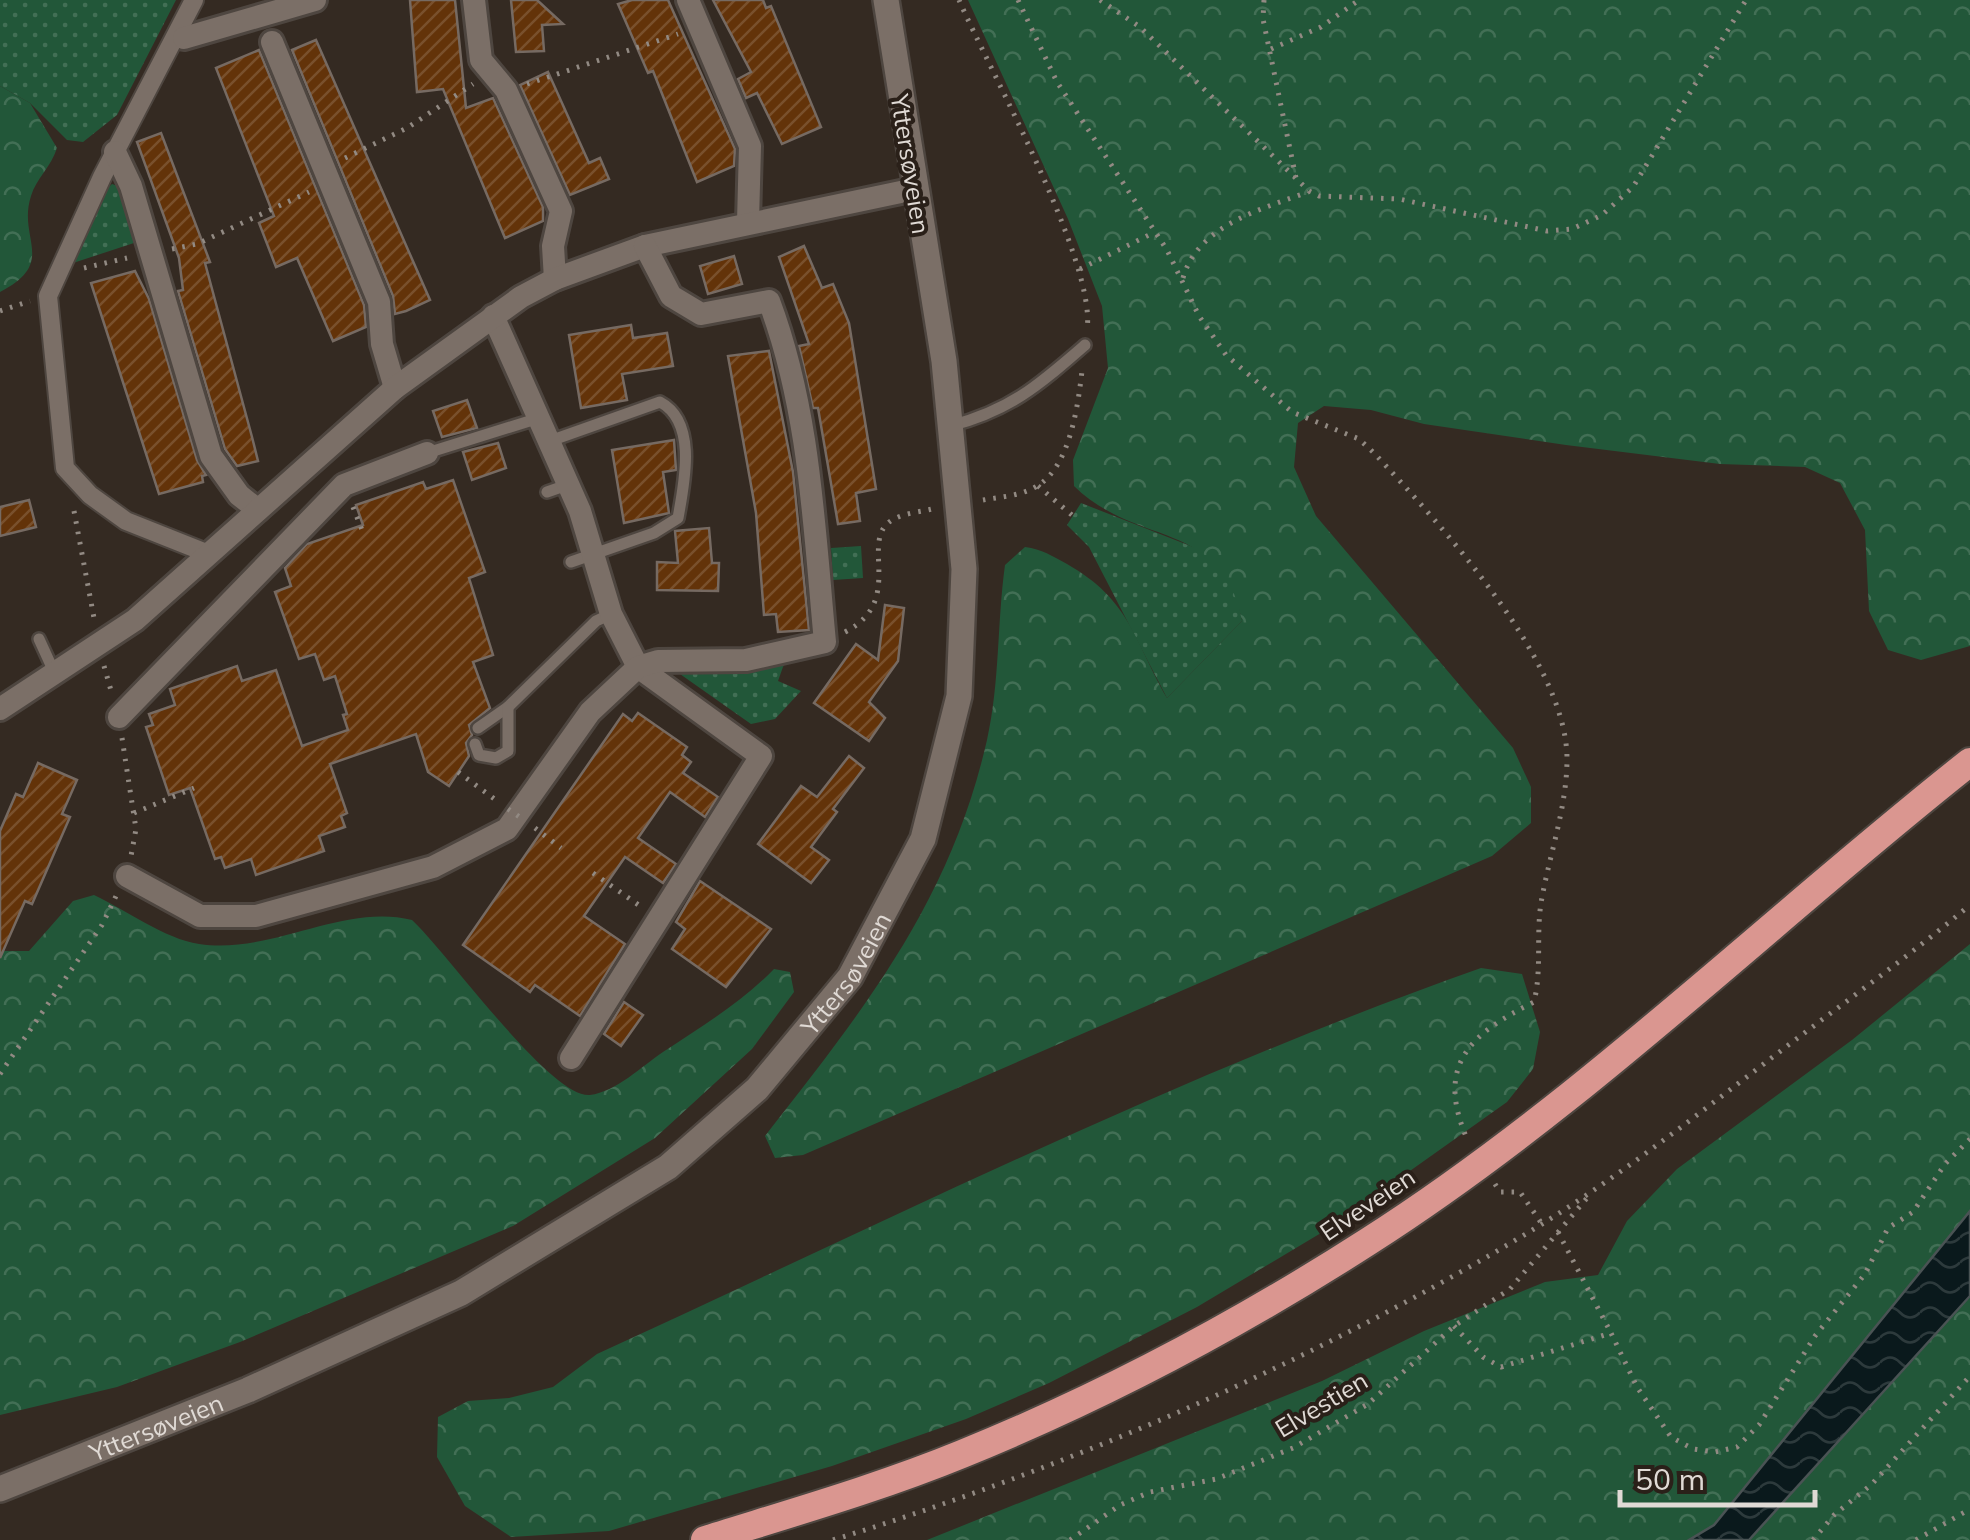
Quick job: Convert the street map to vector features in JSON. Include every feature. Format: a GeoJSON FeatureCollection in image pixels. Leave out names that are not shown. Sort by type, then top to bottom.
{"type":"FeatureCollection","features":[{"type":"Feature","properties":{"kind":"highway","name":"Elveveien"},"geometry":{"type":"LineString","coordinates":[[705,1540],[959,1456],[1078,1404],[1262,1307],[1372,1239],[1482,1161],[1970,762]]}},
{"type":"Feature","properties":{"kind":"main road","name":"Yttersøveien"},"geometry":{"type":"LineString","coordinates":[[0,1489],[248,1390],[461,1293],[668,1167],[758,1089],[850,977],[923,839],[959,696],[964,569],[944,362],[886,0]]}},
{"type":"Feature","properties":{"kind":"street"},"geometry":{"type":"LineString","coordinates":[[194,0],[115,152],[48,296],[65,468],[90,495],[126,520],[209,554]]}},
{"type":"Feature","properties":{"kind":"street"},"geometry":{"type":"LineString","coordinates":[[184,38],[314,0]]}},
{"type":"Feature","properties":{"kind":"street"},"geometry":{"type":"LineString","coordinates":[[474,0],[486,72],[506,90],[561,212],[552,246],[555,279]]}},
{"type":"Feature","properties":{"kind":"street"},"geometry":{"type":"LineString","coordinates":[[688,0],[750,146],[748,222]]}},
{"type":"Feature","properties":{"kind":"street"},"geometry":{"type":"LineString","coordinates":[[272,42],[379,302],[382,344],[395,388]]}},
{"type":"Feature","properties":{"kind":"street"},"geometry":{"type":"LineString","coordinates":[[115,152],[132,186],[210,456],[239,495],[258,510]]}},
{"type":"Feature","properties":{"kind":"street"},"geometry":{"type":"LineString","coordinates":[[0,710],[134,620],[395,388],[493,316],[555,279],[645,246],[915,189]]}},
{"type":"Feature","properties":{"kind":"street"},"geometry":{"type":"LineString","coordinates":[[127,876],[200,916],[256,916],[433,867],[507,828],[590,712],[638,667],[658,661],[746,660],[825,642],[806,448],[784,340],[769,301],[701,314],[670,296],[645,246]]}},
{"type":"Feature","properties":{"kind":"street"},"geometry":{"type":"LineString","coordinates":[[493,316],[547,442],[557,489],[593,553],[638,667],[761,756],[571,1058]]}},
{"type":"Feature","properties":{"kind":"street"},"geometry":{"type":"LineString","coordinates":[[119,717],[344,485],[427,453]]}},
{"type":"Feature","properties":{"kind":"lane"},"geometry":{"type":"LineString","coordinates":[[950,426],[992,415],[1024,397],[1085,345]]}},
{"type":"Feature","properties":{"kind":"lane"},"geometry":{"type":"LineString","coordinates":[[547,442],[660,402],[677,417],[684,438],[685,477],[678,518],[654,533],[571,562]]}},
{"type":"Feature","properties":{"kind":"lane"},"geometry":{"type":"LineString","coordinates":[[427,453],[536,419]]}},
{"type":"Feature","properties":{"kind":"lane"},"geometry":{"type":"LineString","coordinates":[[478,728],[508,707],[614,605]]}},
{"type":"Feature","properties":{"kind":"lane"},"geometry":{"type":"LineString","coordinates":[[39,639],[55,674]]}},
{"type":"Feature","properties":{"kind":"lane"},"geometry":{"type":"LineString","coordinates":[[474,744],[479,754],[496,758],[508,751],[508,707]]}},
{"type":"Feature","properties":{"kind":"path"},"geometry":{"type":"LineString","coordinates":[[959,0],[996,74],[1080,269],[1088,322],[1078,407],[1059,457],[1038,486],[983,500]]}},
{"type":"Feature","properties":{"kind":"path"},"geometry":{"type":"LineString","coordinates":[[1018,0],[1057,82],[1156,232],[1208,330],[1244,375],[1292,412],[1359,439],[1390,470],[1500,603],[1556,702],[1567,754],[1566,787],[1538,921],[1538,985],[1534,1002],[1480,1032],[1463,1056],[1454,1110],[1468,1141]]}},
{"type":"Feature","properties":{"kind":"path"},"geometry":{"type":"LineString","coordinates":[[1100,0],[1140,27],[1234,123],[1268,147],[1310,191],[1320,196],[1399,199],[1547,231],[1572,229],[1602,215],[1633,187],[1746,0]]}},
{"type":"Feature","properties":{"kind":"path"},"geometry":{"type":"LineString","coordinates":[[1264,0],[1296,180]]}},
{"type":"Feature","properties":{"kind":"path"},"geometry":{"type":"LineString","coordinates":[[1271,49],[1321,27],[1358,0]]}},
{"type":"Feature","properties":{"kind":"path"},"geometry":{"type":"LineString","coordinates":[[506,90],[636,52],[699,26]]}},
{"type":"Feature","properties":{"kind":"path"},"geometry":{"type":"LineString","coordinates":[[56,274],[196,244],[327,176],[407,128],[486,72]]}},
{"type":"Feature","properties":{"kind":"path"},"geometry":{"type":"LineString","coordinates":[[1182,281],[1188,260],[1200,245],[1229,224],[1310,191]]}},
{"type":"Feature","properties":{"kind":"path"},"geometry":{"type":"LineString","coordinates":[[1080,269],[1156,232]]}},
{"type":"Feature","properties":{"kind":"path"},"geometry":{"type":"LineString","coordinates":[[0,311],[48,296]]}},
{"type":"Feature","properties":{"kind":"path"},"geometry":{"type":"LineString","coordinates":[[65,468],[96,624]]}},
{"type":"Feature","properties":{"kind":"path"},"geometry":{"type":"LineString","coordinates":[[1038,486],[1073,516]]}},
{"type":"Feature","properties":{"kind":"path"},"geometry":{"type":"LineString","coordinates":[[825,642],[860,624],[877,602],[881,531],[891,520],[936,508]]}},
{"type":"Feature","properties":{"kind":"path"},"geometry":{"type":"LineString","coordinates":[[0,1074],[102,925],[127,876],[136,829],[119,717],[103,663]]}},
{"type":"Feature","properties":{"kind":"path"},"geometry":{"type":"LineString","coordinates":[[458,772],[560,848]]}},
{"type":"Feature","properties":{"kind":"path"},"geometry":{"type":"LineString","coordinates":[[134,813],[194,788]]}},
{"type":"Feature","properties":{"kind":"path"},"geometry":{"type":"LineString","coordinates":[[594,873],[659,918]]}},
{"type":"Feature","properties":{"kind":"path"},"geometry":{"type":"LineString","coordinates":[[833,1540],[1012,1479],[1174,1414],[1417,1297],[1592,1192],[1970,905]]}},
{"type":"Feature","properties":{"kind":"path"},"geometry":{"type":"LineString","coordinates":[[1558,1232],[1638,1387],[1671,1438],[1693,1449],[1715,1452],[1738,1447],[1759,1425],[1804,1352],[1865,1274],[1888,1228],[1913,1212],[1944,1164],[1970,1139]]}},
{"type":"Feature","properties":{"kind":"path"},"geometry":{"type":"LineString","coordinates":[[1493,1182],[1500,1192],[1520,1192],[1542,1224]]}},
{"type":"Feature","properties":{"kind":"path","name":"Elvestien"},"geometry":{"type":"LineString","coordinates":[[1070,1540],[1120,1505],[1150,1492],[1216,1478],[1293,1448],[1368,1404],[1454,1326],[1510,1289],[1592,1192]]}},
{"type":"Feature","properties":{"kind":"path"},"geometry":{"type":"LineString","coordinates":[[1454,1326],[1483,1357],[1500,1368],[1611,1333]]}},
{"type":"Feature","properties":{"kind":"path"},"geometry":{"type":"LineString","coordinates":[[1813,1540],[1834,1515],[1872,1484],[1970,1376]]}},
{"type":"Feature","properties":{"kind":"path"},"geometry":{"type":"LineString","coordinates":[[1916,1540],[1970,1509]]}},
{"type":"Feature","properties":{"kind":"green space"},"geometry":{"type":"Polygon","coordinates":[[[0,0],[176,0],[117,115],[83,142],[67,140],[30,103],[0,86],[0,0]]]}},
{"type":"Feature","properties":{"kind":"green space"},"geometry":{"type":"Polygon","coordinates":[[[968,0],[1970,0],[1970,646],[1921,660],[1888,650],[1869,611],[1865,530],[1840,483],[1805,467],[1720,464],[1566,445],[1424,424],[1371,410],[1324,406],[1298,423],[1294,467],[1316,516],[1513,748],[1531,787],[1531,823],[1492,856],[803,1155],[775,1158],[765,1136],[837,1043],[900,951],[951,852],[987,740],[1005,565],[1025,547],[1047,553],[1088,578],[1128,622],[1167,698],[1242,621],[1232,588],[1217,566],[1174,538],[1124,519],[1074,486],[1073,460],[1108,368],[1102,306],[1068,219],[968,0]]]}},
{"type":"Feature","properties":{"kind":"green space"},"geometry":{"type":"Polygon","coordinates":[[[0,86],[30,103],[57,148],[31,196],[28,225],[32,260],[17,281],[0,292],[0,86]]]}},
{"type":"Feature","properties":{"kind":"green space"},"geometry":{"type":"Polygon","coordinates":[[[112,184],[121,187],[137,242],[73,263],[103,192],[112,184]]]}},
{"type":"Feature","properties":{"kind":"green space"},"geometry":{"type":"Polygon","coordinates":[[[1081,503],[1211,554],[1236,590],[1242,621],[1167,698],[1089,547],[1067,525],[1081,503]]]}},
{"type":"Feature","properties":{"kind":"green space"},"geometry":{"type":"Polygon","coordinates":[[[861,546],[863,578],[833,580],[831,548],[861,546]]]}},
{"type":"Feature","properties":{"kind":"green space"},"geometry":{"type":"Polygon","coordinates":[[[784,664],[778,681],[801,691],[775,719],[751,724],[680,674],[745,672],[784,664]]]}},
{"type":"Feature","properties":{"kind":"green space"},"geometry":{"type":"Polygon","coordinates":[[[94,895],[159,930],[199,944],[253,942],[359,918],[412,920],[526,1050],[573,1090],[590,1095],[628,1078],[735,1003],[774,969],[790,972],[794,992],[752,1049],[655,1138],[513,1226],[240,1342],[117,1387],[0,1415],[0,951],[29,951],[73,901],[94,895]]]}},
{"type":"Feature","properties":{"kind":"green space"},"geometry":{"type":"Polygon","coordinates":[[[1970,944],[1970,1211],[1714,1526],[1689,1540],[927,1540],[1322,1381],[1424,1331],[1545,1282],[1598,1275],[1627,1221],[1677,1169],[1852,1040],[1970,944]]]}},
{"type":"Feature","properties":{"kind":"green space"},"geometry":{"type":"Polygon","coordinates":[[[1481,968],[1522,974],[1540,1032],[1533,1069],[1507,1102],[1331,1227],[1197,1307],[1049,1383],[966,1419],[832,1466],[609,1531],[511,1537],[465,1506],[437,1457],[438,1417],[468,1401],[509,1398],[553,1387],[597,1354],[1035,1151],[1256,1055],[1481,968]]]}},
{"type":"Feature","properties":{"kind":"green space"},"geometry":{"type":"Polygon","coordinates":[[[1970,1296],[1970,1540],[1749,1540],[1970,1296]]]}},
{"type":"Feature","properties":{"kind":"water"},"geometry":{"type":"Polygon","coordinates":[[[1970,1211],[1970,1296],[1749,1540],[1689,1540],[1714,1525],[1970,1211]]]}},
{"type":"Feature","properties":{"kind":"building"},"geometry":{"type":"Polygon","coordinates":[[[410,0],[455,0],[466,108],[493,98],[543,207],[543,221],[505,238],[443,89],[417,92],[410,0]]]}},
{"type":"Feature","properties":{"kind":"building"},"geometry":{"type":"Polygon","coordinates":[[[511,0],[537,0],[563,24],[542,25],[544,51],[516,52],[511,0]]]}},
{"type":"Feature","properties":{"kind":"building"},"geometry":{"type":"Polygon","coordinates":[[[668,0],[735,149],[734,166],[697,182],[653,71],[648,73],[618,4],[668,0]]]}},
{"type":"Feature","properties":{"kind":"building"},"geometry":{"type":"Polygon","coordinates":[[[713,0],[763,0],[766,8],[771,6],[821,127],[782,144],[757,93],[746,98],[738,79],[751,72],[713,0]]]}},
{"type":"Feature","properties":{"kind":"building"},"geometry":{"type":"Polygon","coordinates":[[[316,40],[430,300],[406,311],[395,314],[393,296],[292,50],[316,40]]]}},
{"type":"Feature","properties":{"kind":"building"},"geometry":{"type":"Polygon","coordinates":[[[259,50],[364,305],[366,327],[333,341],[297,258],[276,267],[259,223],[274,216],[216,68],[259,50]]]}},
{"type":"Feature","properties":{"kind":"building"},"geometry":{"type":"Polygon","coordinates":[[[548,72],[589,163],[600,158],[609,179],[570,195],[520,85],[548,72]]]}},
{"type":"Feature","properties":{"kind":"building"},"geometry":{"type":"Polygon","coordinates":[[[161,133],[210,262],[205,263],[258,461],[237,466],[225,449],[178,291],[183,290],[179,258],[137,142],[161,133]]]}},
{"type":"Feature","properties":{"kind":"building"},"geometry":{"type":"Polygon","coordinates":[[[804,246],[822,288],[833,284],[849,323],[876,489],[856,493],[860,521],[838,524],[818,408],[813,408],[799,346],[809,344],[779,257],[804,246]]]}},
{"type":"Feature","properties":{"kind":"building"},"geometry":{"type":"Polygon","coordinates":[[[734,256],[742,284],[708,294],[700,266],[734,256]]]}},
{"type":"Feature","properties":{"kind":"building"},"geometry":{"type":"Polygon","coordinates":[[[135,271],[149,299],[197,460],[206,475],[202,476],[203,482],[159,494],[91,283],[135,271]]]}},
{"type":"Feature","properties":{"kind":"building"},"geometry":{"type":"Polygon","coordinates":[[[631,325],[633,338],[667,333],[673,366],[622,374],[627,400],[581,408],[569,335],[631,325]]]}},
{"type":"Feature","properties":{"kind":"building"},"geometry":{"type":"Polygon","coordinates":[[[769,351],[793,472],[809,630],[778,632],[776,614],[764,615],[756,513],[728,356],[769,351]]]}},
{"type":"Feature","properties":{"kind":"building"},"geometry":{"type":"Polygon","coordinates":[[[467,400],[477,428],[442,437],[433,411],[467,400]]]}},
{"type":"Feature","properties":{"kind":"building"},"geometry":{"type":"Polygon","coordinates":[[[674,440],[676,470],[663,472],[669,513],[624,523],[612,450],[674,440]]]}},
{"type":"Feature","properties":{"kind":"building"},"geometry":{"type":"Polygon","coordinates":[[[498,443],[506,468],[472,480],[463,452],[498,443]]]}},
{"type":"Feature","properties":{"kind":"building"},"geometry":{"type":"Polygon","coordinates":[[[453,480],[485,572],[469,578],[493,655],[473,662],[490,708],[469,725],[469,756],[449,786],[428,772],[416,734],[330,764],[347,813],[341,816],[345,827],[319,836],[324,851],[256,875],[251,859],[225,868],[221,857],[215,859],[190,788],[169,795],[146,727],[153,725],[149,714],[175,705],[170,689],[237,666],[242,681],[276,670],[302,746],[348,730],[335,676],[324,680],[315,654],[299,659],[275,592],[291,586],[285,568],[307,544],[363,525],[356,505],[423,482],[426,489],[453,480]]]}},
{"type":"Feature","properties":{"kind":"building"},"geometry":{"type":"Polygon","coordinates":[[[29,500],[36,527],[0,536],[0,507],[29,500]]]}},
{"type":"Feature","properties":{"kind":"building"},"geometry":{"type":"Polygon","coordinates":[[[709,528],[712,563],[719,563],[718,591],[657,590],[657,562],[678,563],[675,531],[709,528]]]}},
{"type":"Feature","properties":{"kind":"building"},"geometry":{"type":"Polygon","coordinates":[[[885,605],[904,608],[898,661],[869,702],[885,718],[869,741],[814,703],[856,644],[878,660],[885,605]]]}},
{"type":"Feature","properties":{"kind":"building"},"geometry":{"type":"Polygon","coordinates":[[[638,713],[687,747],[682,755],[691,762],[683,773],[718,797],[705,817],[670,792],[638,838],[676,864],[663,883],[625,857],[584,916],[625,944],[580,1016],[535,985],[530,992],[463,945],[623,714],[632,721],[638,713]]]}},
{"type":"Feature","properties":{"kind":"building"},"geometry":{"type":"Polygon","coordinates":[[[849,756],[864,768],[811,847],[829,860],[811,883],[758,844],[801,786],[817,797],[849,756]]]}},
{"type":"Feature","properties":{"kind":"building"},"geometry":{"type":"Polygon","coordinates":[[[38,763],[77,780],[62,814],[70,817],[32,904],[25,901],[0,958],[0,831],[16,794],[23,797],[38,763]]]}},
{"type":"Feature","properties":{"kind":"building"},"geometry":{"type":"Polygon","coordinates":[[[700,881],[771,929],[726,987],[672,949],[685,929],[676,922],[700,881]]]}},
{"type":"Feature","properties":{"kind":"building"},"geometry":{"type":"Polygon","coordinates":[[[624,1002],[643,1015],[621,1046],[604,1034],[624,1002]]]}}]}
